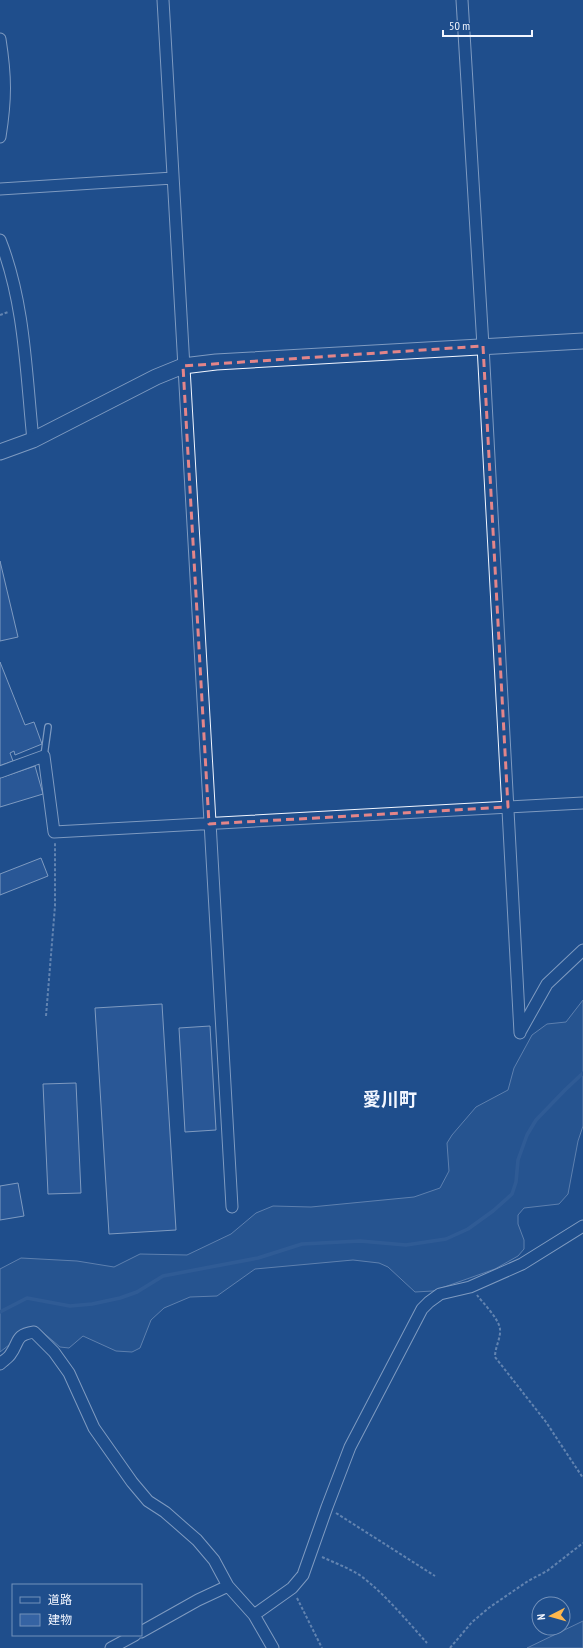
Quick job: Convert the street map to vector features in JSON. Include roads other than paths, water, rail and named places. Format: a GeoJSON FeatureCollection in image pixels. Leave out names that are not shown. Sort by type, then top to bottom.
{"type":"FeatureCollection","features":[{"type":"Feature","properties":{"kind":"street"},"geometry":{"type":"LineString","coordinates":[[163,0],[232,1207]]}},
{"type":"Feature","properties":{"kind":"street"},"geometry":{"type":"LineString","coordinates":[[462,0],[483,346],[520,1033],[547,984],[583,950]]}},
{"type":"Feature","properties":{"kind":"street"},"geometry":{"type":"LineString","coordinates":[[0,39],[6,85],[6,98],[0,137]]}},
{"type":"Feature","properties":{"kind":"street"},"geometry":{"type":"LineString","coordinates":[[0,189],[173,178]]}},
{"type":"Feature","properties":{"kind":"street"},"geometry":{"type":"LineString","coordinates":[[0,240],[6,255],[19,308],[33,440]]}},
{"type":"Feature","properties":{"kind":"street"},"geometry":{"type":"LineString","coordinates":[[0,452],[33,440],[156,377],[183,366],[216,362],[583,341]]}},
{"type":"Feature","properties":{"kind":"street"},"geometry":{"type":"LineString","coordinates":[[0,772],[44,756],[54,832],[583,803]]}},
{"type":"Feature","properties":{"kind":"street"},"geometry":{"type":"LineString","coordinates":[[254,1615],[292,1588],[303,1575],[350,1447],[422,1309],[440,1294],[470,1287],[522,1264],[583,1226]]}},
{"type":"Feature","properties":{"kind":"street"},"geometry":{"type":"LineString","coordinates":[[0,1364],[10,1355],[18,1337],[25,1333],[34,1332],[54,1352],[69,1373],[94,1428],[132,1482],[148,1501],[165,1512],[197,1540],[214,1560],[228,1586],[254,1615],[273,1648]]}},
{"type":"Feature","properties":{"kind":"street"},"geometry":{"type":"LineString","coordinates":[[142,1631],[198,1600],[228,1586]]}},
{"type":"Feature","properties":{"kind":"street"},"geometry":{"type":"LineString","coordinates":[[111,1648],[133,1636]]}},
{"type":"Feature","properties":{"kind":"lane"},"geometry":{"type":"LineString","coordinates":[[44,756],[48,727]]}},
{"type":"Feature","properties":{"kind":"waterway"},"geometry":{"type":"LineString","coordinates":[[0,1312],[27,1298],[70,1306],[92,1304],[120,1298],[137,1292],[163,1276],[258,1258],[302,1244],[360,1241],[406,1245],[446,1239],[468,1229],[493,1211],[512,1194],[516,1182],[518,1160],[527,1135],[536,1120],[583,1073]]}},
{"type":"Feature","properties":{"kind":"district","name":"愛川町"},"geometry":{"type":"Point","coordinates":[390,1099]}}]}
